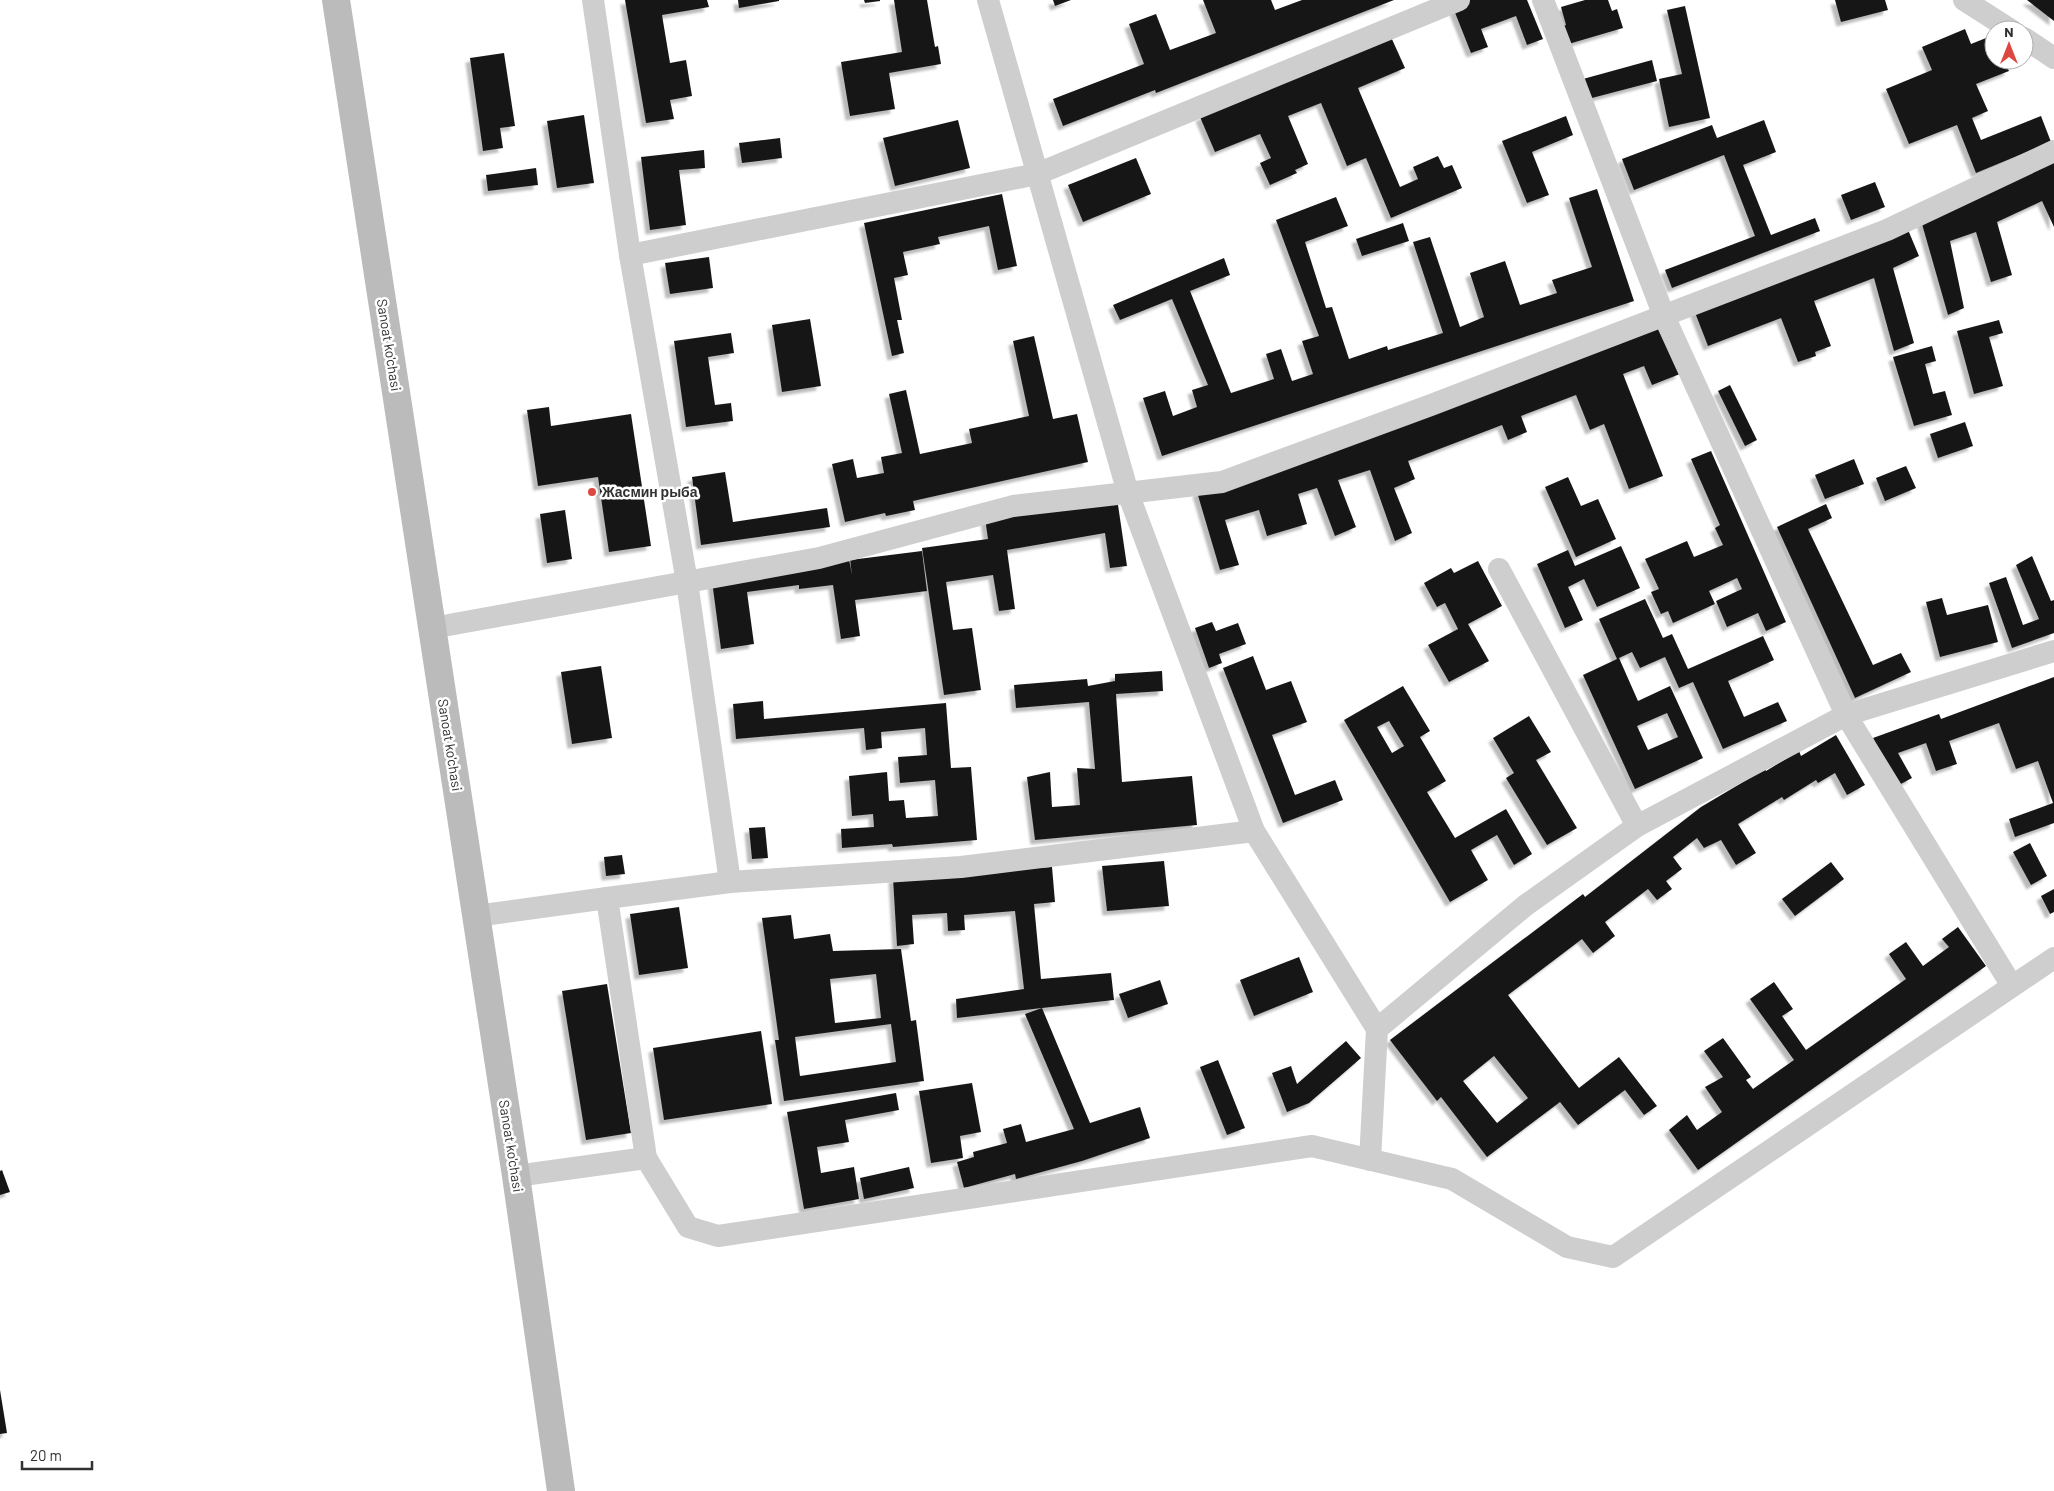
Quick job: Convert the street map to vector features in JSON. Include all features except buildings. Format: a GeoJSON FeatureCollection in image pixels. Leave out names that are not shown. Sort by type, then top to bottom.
{"type":"FeatureCollection","features":[{"type":"Feature","properties":{"kind":"main road","name":"Sanoat ko'chasi"},"geometry":{"type":"LineString","coordinates":[[336,0],[516,1176],[561,1491]]}},
{"type":"Feature","properties":{"kind":"street"},"geometry":{"type":"LineString","coordinates":[[593,0],[630,255],[688,582],[730,882]]}},
{"type":"Feature","properties":{"kind":"street"},"geometry":{"type":"LineString","coordinates":[[988,0],[1128,493],[1254,831],[1377,1029],[1370,1160]]}},
{"type":"Feature","properties":{"kind":"street"},"geometry":{"type":"LineString","coordinates":[[630,255],[1037,174],[1458,0]]}},
{"type":"Feature","properties":{"kind":"street"},"geometry":{"type":"LineString","coordinates":[[1544,0],[1664,316],[1846,715],[2012,986]]}},
{"type":"Feature","properties":{"kind":"street"},"geometry":{"type":"LineString","coordinates":[[1964,0],[1995,20]]}},
{"type":"Feature","properties":{"kind":"street"},"geometry":{"type":"LineString","coordinates":[[2034,45],[2054,58]]}},
{"type":"Feature","properties":{"kind":"street"},"geometry":{"type":"LineString","coordinates":[[432,628],[819,558],[1012,506],[1222,482],[1431,406],[1887,230],[2054,152]]}},
{"type":"Feature","properties":{"kind":"street"},"geometry":{"type":"LineString","coordinates":[[1499,569],[1637,826]]}},
{"type":"Feature","properties":{"kind":"street"},"geometry":{"type":"LineString","coordinates":[[1377,1029],[1526,905],[1637,826],[1846,715],[2054,652]]}},
{"type":"Feature","properties":{"kind":"street"},"geometry":{"type":"LineString","coordinates":[[476,916],[730,882],[961,867],[1254,831]]}},
{"type":"Feature","properties":{"kind":"street"},"geometry":{"type":"LineString","coordinates":[[606,898],[646,1158],[688,1227],[718,1236],[1312,1146],[1452,1179],[1567,1247],[1613,1257],[2054,958]]}},
{"type":"Feature","properties":{"kind":"street"},"geometry":{"type":"LineString","coordinates":[[516,1176],[646,1158]]}},
{"type":"Feature","properties":{"kind":"place","name":"Жасмин рыба"},"geometry":{"type":"Point","coordinates":[592,492]}}]}
